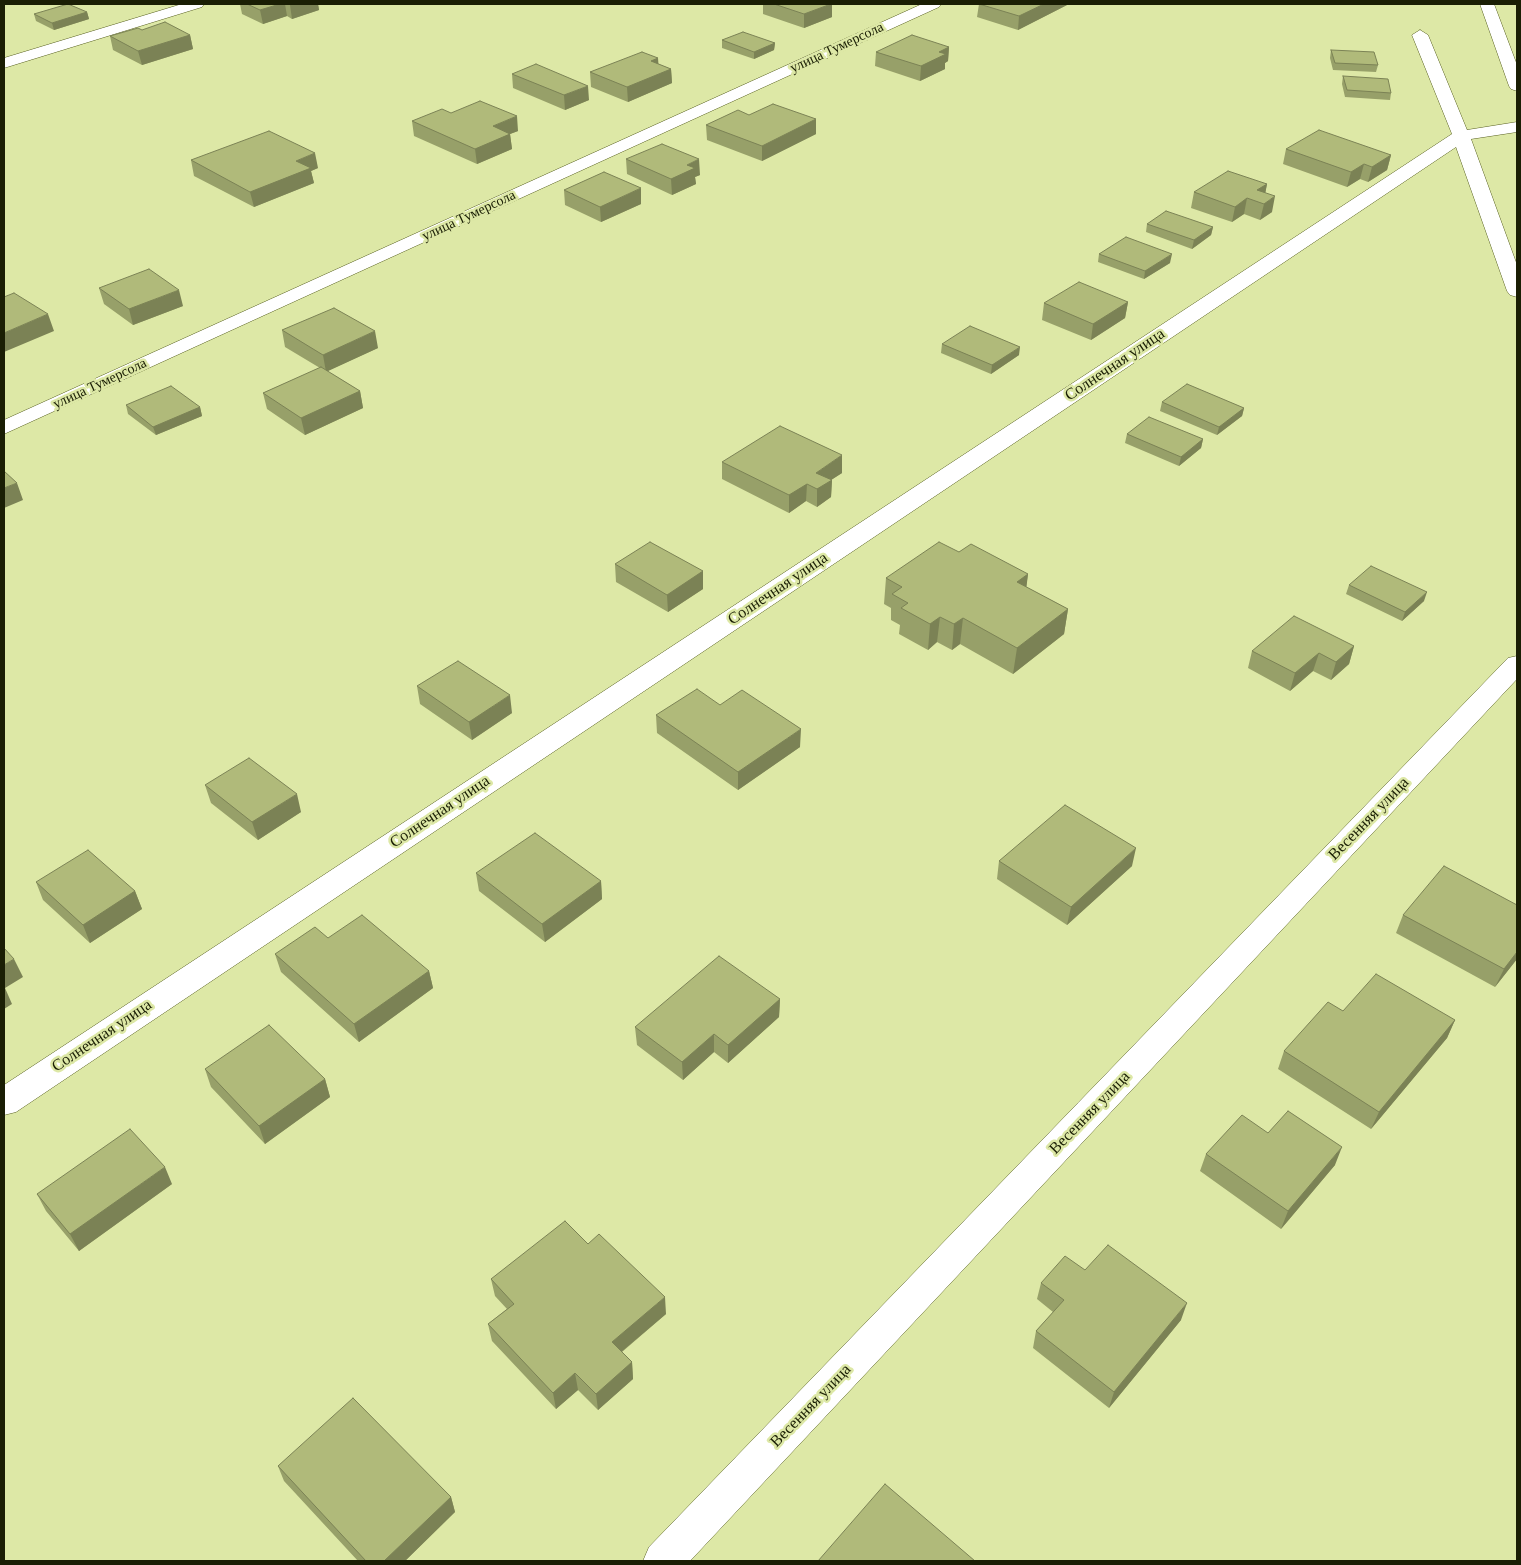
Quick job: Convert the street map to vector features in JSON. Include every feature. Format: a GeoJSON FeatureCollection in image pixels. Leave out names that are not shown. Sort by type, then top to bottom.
{"type":"FeatureCollection","features":[{"type":"Feature","properties":{"kind":"street"},"geometry":{"type":"LineString","coordinates":[[4,63],[197,4]]}},
{"type":"Feature","properties":{"kind":"street","name":"улица Тумерсола"},"geometry":{"type":"LineString","coordinates":[[4,428],[934,4]]}},
{"type":"Feature","properties":{"kind":"street"},"geometry":{"type":"LineString","coordinates":[[1488,4],[1517,86]]}},
{"type":"Feature","properties":{"kind":"street"},"geometry":{"type":"LineString","coordinates":[[1420,35],[1461,136],[1517,291]]}},
{"type":"Feature","properties":{"kind":"street"},"geometry":{"type":"LineString","coordinates":[[1461,136],[1517,127]]}},
{"type":"Feature","properties":{"kind":"street","name":"Солнечная улица"},"geometry":{"type":"LineString","coordinates":[[4,1102],[1461,136]]}},
{"type":"Feature","properties":{"kind":"street","name":"Весенняя улица"},"geometry":{"type":"LineString","coordinates":[[663,1561],[1517,664]]}},
{"type":"Feature","properties":{"kind":"building"},"geometry":{"type":"Polygon","coordinates":[[[68,4],[87,12],[52,23],[34,14],[68,4]]]}},
{"type":"Feature","properties":{"kind":"building"},"geometry":{"type":"Polygon","coordinates":[[[247,4],[280,4],[260,10],[247,4]]]}},
{"type":"Feature","properties":{"kind":"building"},"geometry":{"type":"Polygon","coordinates":[[[774,4],[831,4],[804,14],[774,4]]]}},
{"type":"Feature","properties":{"kind":"building"},"geometry":{"type":"Polygon","coordinates":[[[979,4],[1044,4],[1019,16],[979,4]]]}},
{"type":"Feature","properties":{"kind":"building"},"geometry":{"type":"Polygon","coordinates":[[[165,22],[190,35],[138,51],[110,36],[138,28],[142,30],[165,22]]]}},
{"type":"Feature","properties":{"kind":"building"},"geometry":{"type":"Polygon","coordinates":[[[743,32],[775,43],[754,52],[722,40],[743,32]]]}},
{"type":"Feature","properties":{"kind":"building"},"geometry":{"type":"Polygon","coordinates":[[[912,35],[949,47],[939,52],[946,54],[921,66],[876,52],[912,35]]]}},
{"type":"Feature","properties":{"kind":"building"},"geometry":{"type":"Polygon","coordinates":[[[1331,50],[1374,52],[1378,65],[1335,63],[1331,50]]]}},
{"type":"Feature","properties":{"kind":"building"},"geometry":{"type":"Polygon","coordinates":[[[642,52],[658,58],[651,61],[671,69],[627,87],[590,72],[642,52]]]}},
{"type":"Feature","properties":{"kind":"building"},"geometry":{"type":"Polygon","coordinates":[[[536,64],[588,86],[564,95],[512,74],[536,64]]]}},
{"type":"Feature","properties":{"kind":"building"},"geometry":{"type":"Polygon","coordinates":[[[1343,76],[1388,79],[1391,93],[1347,90],[1343,76]]]}},
{"type":"Feature","properties":{"kind":"building"},"geometry":{"type":"Polygon","coordinates":[[[480,101],[517,116],[493,126],[510,134],[475,149],[412,121],[442,109],[451,113],[480,101]]]}},
{"type":"Feature","properties":{"kind":"building"},"geometry":{"type":"Polygon","coordinates":[[[773,104],[816,119],[762,146],[706,125],[738,110],[749,115],[773,104]]]}},
{"type":"Feature","properties":{"kind":"building"},"geometry":{"type":"Polygon","coordinates":[[[1319,130],[1391,155],[1372,167],[1364,164],[1351,172],[1286,149],[1319,130]]]}},
{"type":"Feature","properties":{"kind":"building"},"geometry":{"type":"Polygon","coordinates":[[[269,131],[315,153],[296,161],[311,168],[250,192],[191,160],[269,131]]]}},
{"type":"Feature","properties":{"kind":"building"},"geometry":{"type":"Polygon","coordinates":[[[662,144],[699,159],[687,165],[695,168],[671,179],[626,159],[662,144]]]}},
{"type":"Feature","properties":{"kind":"building"},"geometry":{"type":"Polygon","coordinates":[[[1228,171],[1267,184],[1257,190],[1275,196],[1264,204],[1247,198],[1235,207],[1194,192],[1228,171]]]}},
{"type":"Feature","properties":{"kind":"building"},"geometry":{"type":"Polygon","coordinates":[[[604,172],[641,188],[600,207],[564,190],[604,172]]]}},
{"type":"Feature","properties":{"kind":"building"},"geometry":{"type":"Polygon","coordinates":[[[1166,211],[1213,227],[1194,240],[1147,224],[1166,211]]]}},
{"type":"Feature","properties":{"kind":"building"},"geometry":{"type":"Polygon","coordinates":[[[1126,237],[1172,254],[1145,271],[1099,254],[1126,237]]]}},
{"type":"Feature","properties":{"kind":"building"},"geometry":{"type":"Polygon","coordinates":[[[149,269],[179,290],[129,309],[99,288],[149,269]]]}},
{"type":"Feature","properties":{"kind":"building"},"geometry":{"type":"Polygon","coordinates":[[[1079,282],[1128,302],[1093,324],[1044,303],[1079,282]]]}},
{"type":"Feature","properties":{"kind":"building"},"geometry":{"type":"Polygon","coordinates":[[[14,293],[48,314],[4,333],[4,297],[14,293]]]}},
{"type":"Feature","properties":{"kind":"building"},"geometry":{"type":"Polygon","coordinates":[[[334,308],[375,331],[323,355],[282,330],[334,308]]]}},
{"type":"Feature","properties":{"kind":"building"},"geometry":{"type":"Polygon","coordinates":[[[970,326],[1020,347],[992,365],[942,344],[970,326]]]}},
{"type":"Feature","properties":{"kind":"building"},"geometry":{"type":"Polygon","coordinates":[[[321,367],[360,391],[301,418],[263,393],[321,367]]]}},
{"type":"Feature","properties":{"kind":"building"},"geometry":{"type":"Polygon","coordinates":[[[1187,384],[1244,408],[1219,427],[1162,402],[1187,384]]]}},
{"type":"Feature","properties":{"kind":"building"},"geometry":{"type":"Polygon","coordinates":[[[171,386],[200,407],[153,427],[126,405],[171,386]]]}},
{"type":"Feature","properties":{"kind":"building"},"geometry":{"type":"Polygon","coordinates":[[[1149,417],[1203,439],[1181,457],[1127,434],[1149,417]]]}},
{"type":"Feature","properties":{"kind":"building"},"geometry":{"type":"Polygon","coordinates":[[[780,426],[842,455],[816,473],[832,480],[817,489],[807,484],[789,495],[722,462],[780,426]]]}},
{"type":"Feature","properties":{"kind":"building"},"geometry":{"type":"Polygon","coordinates":[[[4,471],[17,483],[4,488],[4,471]]]}},
{"type":"Feature","properties":{"kind":"building"},"geometry":{"type":"Polygon","coordinates":[[[650,542],[703,571],[667,595],[615,564],[650,542]]]}},
{"type":"Feature","properties":{"kind":"building"},"geometry":{"type":"Polygon","coordinates":[[[939,542],[959,552],[971,544],[1028,574],[1017,582],[1068,609],[1017,648],[963,618],[954,624],[940,617],[930,624],[901,608],[908,603],[892,594],[902,587],[886,578],[939,542]]]}},
{"type":"Feature","properties":{"kind":"building"},"geometry":{"type":"Polygon","coordinates":[[[1371,566],[1427,592],[1405,612],[1349,585],[1371,566]]]}},
{"type":"Feature","properties":{"kind":"building"},"geometry":{"type":"Polygon","coordinates":[[[1294,616],[1354,646],[1336,662],[1319,653],[1295,673],[1252,651],[1294,616]]]}},
{"type":"Feature","properties":{"kind":"building"},"geometry":{"type":"Polygon","coordinates":[[[458,661],[510,695],[469,722],[417,686],[458,661]]]}},
{"type":"Feature","properties":{"kind":"building"},"geometry":{"type":"Polygon","coordinates":[[[697,689],[720,705],[742,690],[801,729],[738,772],[656,715],[697,689]]]}},
{"type":"Feature","properties":{"kind":"building"},"geometry":{"type":"Polygon","coordinates":[[[249,758],[297,794],[252,822],[205,785],[249,758]]]}},
{"type":"Feature","properties":{"kind":"building"},"geometry":{"type":"Polygon","coordinates":[[[1065,805],[1136,848],[1071,907],[999,861],[1065,805]]]}},
{"type":"Feature","properties":{"kind":"building"},"geometry":{"type":"Polygon","coordinates":[[[535,833],[601,881],[542,924],[476,873],[535,833]]]}},
{"type":"Feature","properties":{"kind":"building"},"geometry":{"type":"Polygon","coordinates":[[[88,850],[135,891],[83,925],[36,882],[88,850]]]}},
{"type":"Feature","properties":{"kind":"building"},"geometry":{"type":"Polygon","coordinates":[[[1444,866],[1517,905],[1517,952],[1504,969],[1403,915],[1444,866]]]}},
{"type":"Feature","properties":{"kind":"building"},"geometry":{"type":"Polygon","coordinates":[[[362,915],[429,971],[354,1024],[275,954],[315,927],[328,938],[362,915]]]}},
{"type":"Feature","properties":{"kind":"building"},"geometry":{"type":"Polygon","coordinates":[[[4,948],[14,959],[4,965],[4,948]]]}},
{"type":"Feature","properties":{"kind":"building"},"geometry":{"type":"Polygon","coordinates":[[[719,956],[780,999],[728,1045],[714,1034],[682,1062],[635,1027],[719,956]]]}},
{"type":"Feature","properties":{"kind":"building"},"geometry":{"type":"Polygon","coordinates":[[[1376,974],[1455,1020],[1379,1112],[1284,1051],[1328,1002],[1343,1011],[1376,974]]]}},
{"type":"Feature","properties":{"kind":"building"},"geometry":{"type":"Polygon","coordinates":[[[269,1025],[325,1079],[259,1126],[205,1069],[269,1025]]]}},
{"type":"Feature","properties":{"kind":"building"},"geometry":{"type":"Polygon","coordinates":[[[1288,1111],[1342,1147],[1288,1211],[1206,1154],[1242,1115],[1268,1133],[1288,1111]]]}},
{"type":"Feature","properties":{"kind":"building"},"geometry":{"type":"Polygon","coordinates":[[[130,1129],[165,1167],[70,1234],[37,1194],[130,1129]]]}},
{"type":"Feature","properties":{"kind":"building"},"geometry":{"type":"Polygon","coordinates":[[[565,1221],[588,1244],[599,1234],[665,1297],[612,1342],[632,1362],[596,1394],[575,1373],[553,1393],[488,1324],[514,1304],[491,1279],[565,1221]]]}},
{"type":"Feature","properties":{"kind":"building"},"geometry":{"type":"Polygon","coordinates":[[[1108,1245],[1187,1303],[1114,1392],[1036,1331],[1064,1300],[1041,1283],[1065,1256],[1085,1270],[1108,1245]]]}},
{"type":"Feature","properties":{"kind":"building"},"geometry":{"type":"Polygon","coordinates":[[[353,1398],[451,1497],[384,1561],[366,1561],[278,1466],[353,1398]]]}},
{"type":"Feature","properties":{"kind":"building"},"geometry":{"type":"Polygon","coordinates":[[[885,1484],[975,1561],[818,1561],[885,1484]]]}}]}
